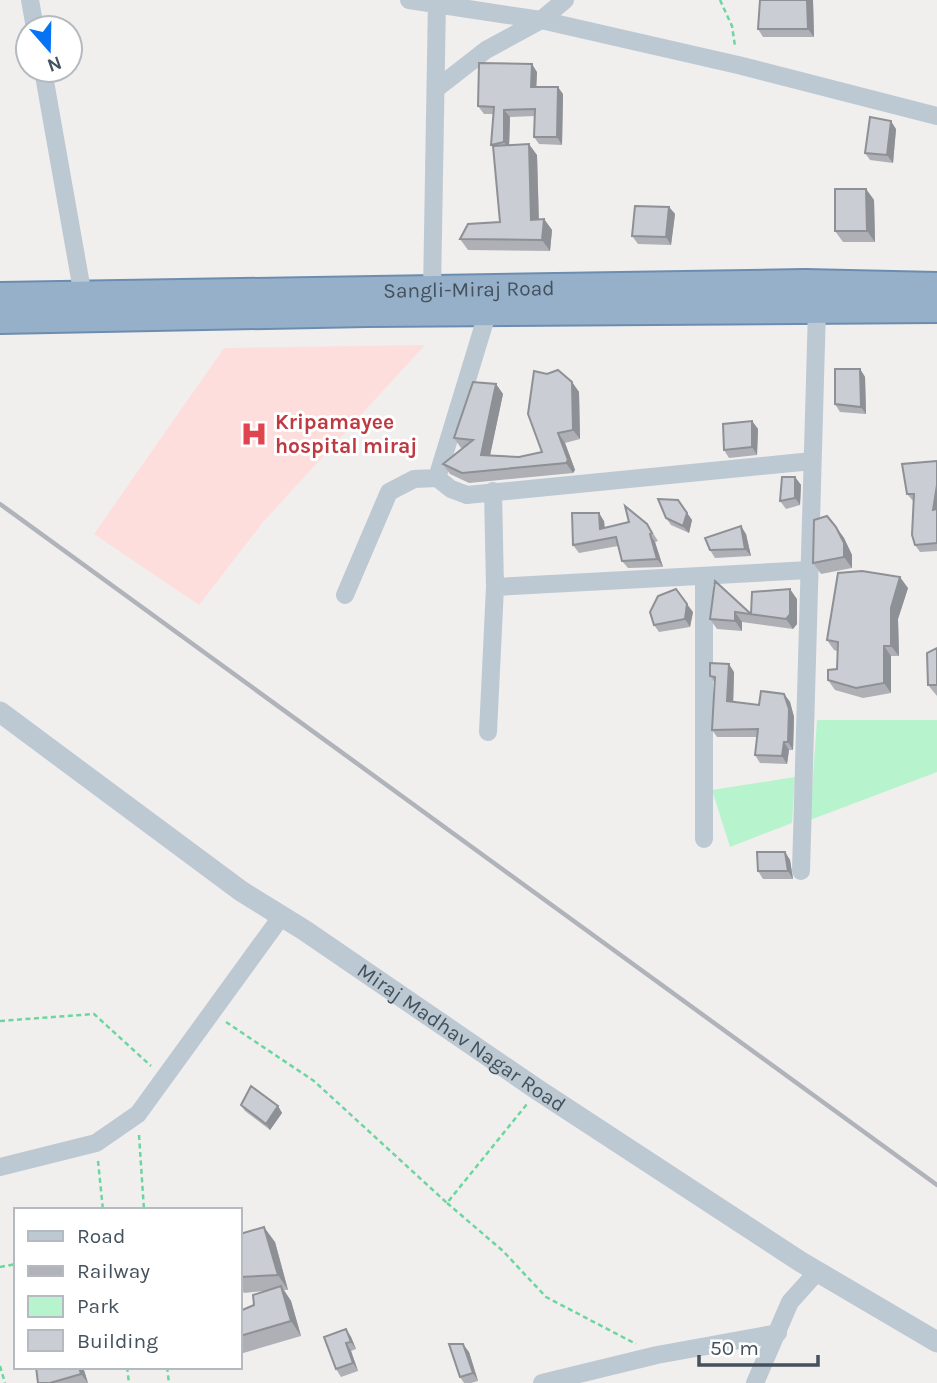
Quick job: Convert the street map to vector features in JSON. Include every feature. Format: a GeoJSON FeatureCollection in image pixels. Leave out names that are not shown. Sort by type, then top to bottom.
{"type":"FeatureCollection","features":[{"type":"Feature","properties":{"kind":"highway","name":"Sangli-Miraj Road"},"geometry":{"type":"LineString","coordinates":[[0,297],[805,284],[937,287]]}},
{"type":"Feature","properties":{"kind":"highway","name":"Sangli-Miraj Road"},"geometry":{"type":"LineString","coordinates":[[0,319],[488,311],[937,308]]}},
{"type":"Feature","properties":{"kind":"street"},"geometry":{"type":"LineString","coordinates":[[409,0],[483,6],[738,65],[937,116]]}},
{"type":"Feature","properties":{"kind":"street"},"geometry":{"type":"LineString","coordinates":[[436,89],[486,50],[541,20],[565,0]]}},
{"type":"Feature","properties":{"kind":"street"},"geometry":{"type":"LineString","coordinates":[[432,292],[437,3]]}},
{"type":"Feature","properties":{"kind":"street"},"geometry":{"type":"LineString","coordinates":[[45,84],[83,296]]}},
{"type":"Feature","properties":{"kind":"street"},"geometry":{"type":"LineString","coordinates":[[801,871],[817,309]]}},
{"type":"Feature","properties":{"kind":"street"},"geometry":{"type":"LineString","coordinates":[[437,478],[488,311]]}},
{"type":"Feature","properties":{"kind":"street"},"geometry":{"type":"LineString","coordinates":[[345,596],[389,492],[414,479],[437,478],[467,495],[812,461]]}},
{"type":"Feature","properties":{"kind":"street"},"geometry":{"type":"LineString","coordinates":[[488,732],[495,587],[494,491]]}},
{"type":"Feature","properties":{"kind":"street"},"geometry":{"type":"LineString","coordinates":[[495,587],[809,570]]}},
{"type":"Feature","properties":{"kind":"street"},"geometry":{"type":"LineString","coordinates":[[704,576],[704,839]]}},
{"type":"Feature","properties":{"kind":"street","name":"Miraj Madhav Nagar Road"},"geometry":{"type":"LineString","coordinates":[[0,712],[241,891],[538,1090],[817,1272],[937,1342]]}},
{"type":"Feature","properties":{"kind":"street"},"geometry":{"type":"LineString","coordinates":[[0,1167],[96,1143],[138,1114],[281,916]]}},
{"type":"Feature","properties":{"kind":"street"},"geometry":{"type":"LineString","coordinates":[[755,1383],[790,1302],[817,1272]]}},
{"type":"Feature","properties":{"kind":"street"},"geometry":{"type":"LineString","coordinates":[[542,1383],[657,1355],[778,1333]]}},
{"type":"Feature","properties":{"kind":"path"},"geometry":{"type":"LineString","coordinates":[[720,0],[732,26],[738,65]]}},
{"type":"Feature","properties":{"kind":"path"},"geometry":{"type":"LineString","coordinates":[[210,1012],[314,1081],[503,1251],[546,1297],[657,1355]]}},
{"type":"Feature","properties":{"kind":"path"},"geometry":{"type":"LineString","coordinates":[[0,1021],[94,1014],[164,1078]]}},
{"type":"Feature","properties":{"kind":"path"},"geometry":{"type":"LineString","coordinates":[[447,1203],[538,1090]]}},
{"type":"Feature","properties":{"kind":"path"},"geometry":{"type":"LineString","coordinates":[[138,1114],[144,1208]]}},
{"type":"Feature","properties":{"kind":"path"},"geometry":{"type":"LineString","coordinates":[[96,1143],[103,1208]]}},
{"type":"Feature","properties":{"kind":"path"},"geometry":{"type":"LineString","coordinates":[[0,1366],[5,1383]]}},
{"type":"Feature","properties":{"kind":"shaded area","name":"Kripamayee hospital miraj"},"geometry":{"type":"Polygon","coordinates":[[[425,345],[264,521],[199,605],[94,534],[224,348],[425,345]]]}},
{"type":"Feature","properties":{"kind":"green space"},"geometry":{"type":"Polygon","coordinates":[[[817,720],[937,720],[937,772],[810,820],[817,720]]]}},
{"type":"Feature","properties":{"kind":"green space"},"geometry":{"type":"Polygon","coordinates":[[[795,777],[792,823],[730,847],[712,790],[795,777]]]}},
{"type":"Feature","properties":{"kind":"building"},"geometry":{"type":"Polygon","coordinates":[[[760,0],[807,0],[808,29],[758,29],[760,0]]]}},
{"type":"Feature","properties":{"kind":"building"},"geometry":{"type":"Polygon","coordinates":[[[479,63],[532,64],[531,87],[558,87],[557,137],[534,137],[535,109],[504,110],[504,142],[491,145],[494,107],[478,106],[479,63]]]}},
{"type":"Feature","properties":{"kind":"building"},"geometry":{"type":"Polygon","coordinates":[[[870,117],[891,121],[887,155],[865,153],[870,117]]]}},
{"type":"Feature","properties":{"kind":"building"},"geometry":{"type":"Polygon","coordinates":[[[529,144],[531,220],[544,219],[542,240],[460,239],[468,224],[500,222],[493,146],[529,144]]]}},
{"type":"Feature","properties":{"kind":"building"},"geometry":{"type":"Polygon","coordinates":[[[835,189],[866,189],[867,231],[835,231],[835,189]]]}},
{"type":"Feature","properties":{"kind":"building"},"geometry":{"type":"Polygon","coordinates":[[[635,206],[669,207],[666,237],[632,236],[635,206]]]}},
{"type":"Feature","properties":{"kind":"building"},"geometry":{"type":"Polygon","coordinates":[[[835,369],[860,369],[861,407],[835,404],[835,369]]]}},
{"type":"Feature","properties":{"kind":"building"},"geometry":{"type":"Polygon","coordinates":[[[558,370],[572,382],[573,430],[558,433],[568,460],[566,463],[462,473],[443,464],[473,440],[454,438],[473,382],[496,384],[481,455],[519,457],[542,452],[528,414],[534,371],[547,374],[558,370]]]}},
{"type":"Feature","properties":{"kind":"building"},"geometry":{"type":"Polygon","coordinates":[[[752,421],[752,447],[724,450],[723,424],[752,421]]]}},
{"type":"Feature","properties":{"kind":"building"},"geometry":{"type":"Polygon","coordinates":[[[937,461],[933,510],[937,509],[937,543],[915,545],[912,535],[914,494],[907,494],[902,464],[937,461]]]}},
{"type":"Feature","properties":{"kind":"building"},"geometry":{"type":"Polygon","coordinates":[[[782,477],[795,477],[795,498],[780,501],[782,477]]]}},
{"type":"Feature","properties":{"kind":"building"},"geometry":{"type":"Polygon","coordinates":[[[658,499],[678,500],[687,513],[683,526],[666,518],[658,499]]]}},
{"type":"Feature","properties":{"kind":"building"},"geometry":{"type":"Polygon","coordinates":[[[625,506],[647,524],[652,533],[650,534],[657,559],[622,561],[616,537],[573,545],[572,513],[599,513],[600,529],[629,522],[625,506]]]}},
{"type":"Feature","properties":{"kind":"building"},"geometry":{"type":"Polygon","coordinates":[[[827,516],[844,543],[844,557],[813,563],[814,520],[827,516]]]}},
{"type":"Feature","properties":{"kind":"building"},"geometry":{"type":"Polygon","coordinates":[[[741,526],[745,549],[710,550],[705,538],[741,526]]]}},
{"type":"Feature","properties":{"kind":"building"},"geometry":{"type":"Polygon","coordinates":[[[862,571],[900,577],[891,608],[891,646],[884,646],[884,683],[856,688],[828,680],[828,670],[837,669],[838,642],[827,640],[838,573],[862,571]]]}},
{"type":"Feature","properties":{"kind":"building"},"geometry":{"type":"Polygon","coordinates":[[[715,581],[751,614],[752,592],[790,589],[790,614],[786,619],[735,612],[735,621],[710,619],[715,581]]]}},
{"type":"Feature","properties":{"kind":"building"},"geometry":{"type":"Polygon","coordinates":[[[676,589],[687,604],[685,619],[654,625],[650,612],[658,596],[676,589]]]}},
{"type":"Feature","properties":{"kind":"building"},"geometry":{"type":"Polygon","coordinates":[[[937,648],[937,685],[928,685],[927,653],[937,648]]]}},
{"type":"Feature","properties":{"kind":"building"},"geometry":{"type":"Polygon","coordinates":[[[710,663],[729,664],[727,701],[759,705],[761,691],[784,694],[789,709],[788,742],[784,742],[782,756],[755,755],[758,729],[712,730],[715,677],[710,676],[710,663]]]}},
{"type":"Feature","properties":{"kind":"building"},"geometry":{"type":"Polygon","coordinates":[[[757,852],[785,852],[788,871],[758,871],[757,852]]]}},
{"type":"Feature","properties":{"kind":"building"},"geometry":{"type":"Polygon","coordinates":[[[251,1086],[278,1106],[266,1124],[241,1105],[251,1086]]]}},
{"type":"Feature","properties":{"kind":"building"},"geometry":{"type":"Polygon","coordinates":[[[264,1227],[278,1275],[242,1277],[242,1233],[264,1227]]]}},
{"type":"Feature","properties":{"kind":"building"},"geometry":{"type":"Polygon","coordinates":[[[281,1286],[291,1321],[242,1335],[242,1310],[254,1305],[253,1295],[281,1286]]]}},
{"type":"Feature","properties":{"kind":"building"},"geometry":{"type":"Polygon","coordinates":[[[346,1329],[351,1342],[346,1343],[353,1363],[336,1369],[324,1337],[346,1329]]]}},
{"type":"Feature","properties":{"kind":"building"},"geometry":{"type":"Polygon","coordinates":[[[449,1344],[463,1344],[473,1373],[460,1377],[449,1344]]]}},
{"type":"Feature","properties":{"kind":"building"},"geometry":{"type":"Polygon","coordinates":[[[36,1369],[80,1369],[81,1374],[50,1383],[38,1383],[36,1369]]]}},
{"type":"Feature","properties":{"kind":"railway"},"geometry":{"type":"LineString","coordinates":[[0,504],[937,1185]]}},
{"type":"Feature","properties":{"kind":"place","name":"Kripamayee hospital miraj"},"geometry":{"type":"Point","coordinates":[254,434]}}]}
